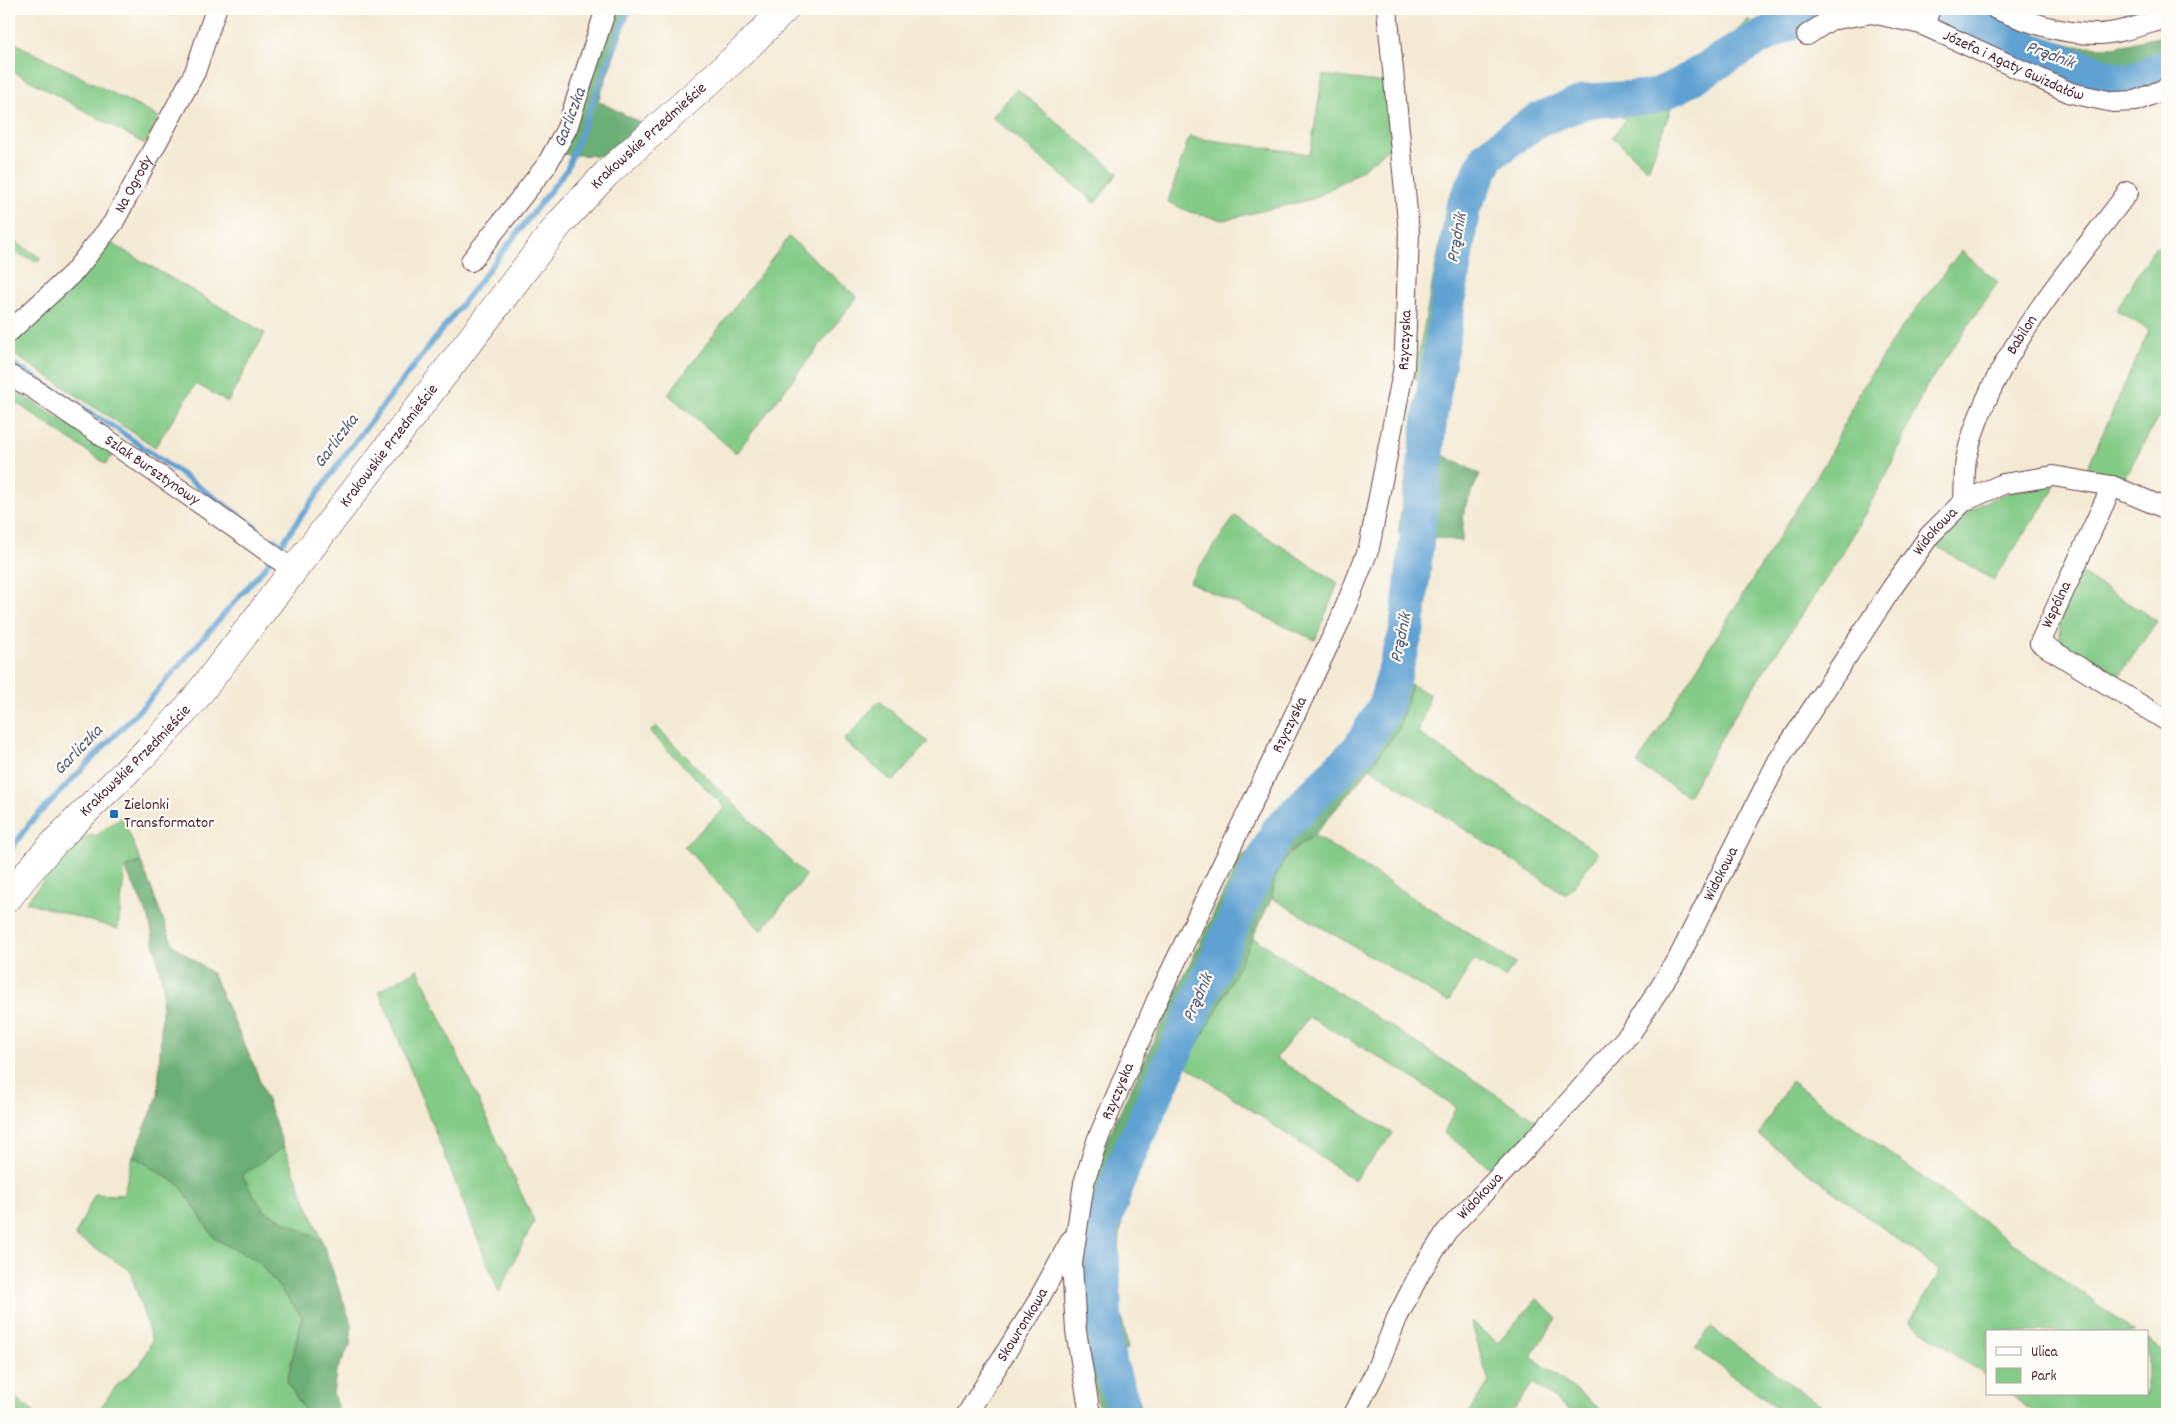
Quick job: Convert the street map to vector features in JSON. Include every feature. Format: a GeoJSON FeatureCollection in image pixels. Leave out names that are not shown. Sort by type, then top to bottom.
{"type":"FeatureCollection","features":[{"type":"Feature","properties":{"kind":"main road","name":"Krakowskie Przedmieście"},"geometry":{"type":"LineString","coordinates":[[9,897],[45,852],[166,732],[278,560],[589,191],[653,130],[743,51],[785,9]]}},
{"type":"Feature","properties":{"kind":"street","name":"Na Ogrody"},"geometry":{"type":"LineString","coordinates":[[9,332],[74,272],[113,223],[195,72],[216,9]]}},
{"type":"Feature","properties":{"kind":"street"},"geometry":{"type":"LineString","coordinates":[[471,261],[546,166],[567,128],[606,9]]}},
{"type":"Feature","properties":{"kind":"street","name":"Rzyczyska"},"geometry":{"type":"LineString","coordinates":[[1090,1414],[1076,1330],[1072,1264],[1084,1183],[1097,1141],[1157,1000],[1339,623],[1369,548],[1404,367],[1409,232],[1387,9]]}},
{"type":"Feature","properties":{"kind":"street"},"geometry":{"type":"LineString","coordinates":[[1996,9],[2025,21],[2058,31],[2097,35],[2167,18]]}},
{"type":"Feature","properties":{"kind":"street","name":"Józefa i Agaty Gwizdałów"},"geometry":{"type":"LineString","coordinates":[[1807,35],[1830,20],[1872,12],[1927,18],[2071,93],[2113,102],[2136,101],[2167,88]]}},
{"type":"Feature","properties":{"kind":"street","name":"Babilon"},"geometry":{"type":"LineString","coordinates":[[1964,501],[1966,460],[1976,427],[1989,395],[2012,353],[2053,291],[2128,192]]}},
{"type":"Feature","properties":{"kind":"street","name":"Szlak Bursztynowy"},"geometry":{"type":"LineString","coordinates":[[9,375],[34,389],[178,490],[208,508],[278,560]]}},
{"type":"Feature","properties":{"kind":"street","name":"Widokowa"},"geometry":{"type":"LineString","coordinates":[[1354,1414],[1375,1373],[1397,1318],[1421,1271],[1447,1231],[1552,1121],[1632,1031],[1676,963],[1792,737],[1925,543],[1964,501],[2003,484],[2053,476],[2112,486],[2167,509]]}},
{"type":"Feature","properties":{"kind":"street","name":"Wspólna"},"geometry":{"type":"LineString","coordinates":[[2112,486],[2040,643],[2167,722]]}},
{"type":"Feature","properties":{"kind":"street","name":"Skowronkowa"},"geometry":{"type":"LineString","coordinates":[[967,1414],[1035,1306],[1075,1234]]}},
{"type":"Feature","properties":{"kind":"green space"},"geometry":{"type":"Polygon","coordinates":[[[614,9],[631,9],[598,101],[643,124],[600,156],[559,154],[614,9]]]}},
{"type":"Feature","properties":{"kind":"green space"},"geometry":{"type":"Polygon","coordinates":[[[1801,9],[1873,9],[1841,14],[1815,21],[1763,47],[1762,27],[1801,9]]]}},
{"type":"Feature","properties":{"kind":"green space"},"geometry":{"type":"Polygon","coordinates":[[[1936,9],[1968,9],[2014,29],[2075,46],[2114,47],[2167,35],[2167,73],[2139,85],[2115,89],[2035,67],[1932,18],[1936,9]]]}},
{"type":"Feature","properties":{"kind":"green space"},"geometry":{"type":"Polygon","coordinates":[[[1749,19],[1754,52],[1675,98],[1648,170],[1613,137],[1626,119],[1595,107],[1565,114],[1525,136],[1500,156],[1475,200],[1462,258],[1440,435],[1412,429],[1427,385],[1414,379],[1449,196],[1459,193],[1485,153],[1525,118],[1568,96],[1611,89],[1637,81],[1642,89],[1718,49],[1749,19]]]}},
{"type":"Feature","properties":{"kind":"green space"},"geometry":{"type":"Polygon","coordinates":[[[9,40],[159,117],[145,144],[9,69],[9,40]]]}},
{"type":"Feature","properties":{"kind":"green space"},"geometry":{"type":"Polygon","coordinates":[[[1323,75],[1385,83],[1392,145],[1359,172],[1313,199],[1223,220],[1190,212],[1168,202],[1189,137],[1310,154],[1323,75]]]}},
{"type":"Feature","properties":{"kind":"green space"},"geometry":{"type":"Polygon","coordinates":[[[1017,89],[1118,173],[1095,203],[992,117],[1017,89]]]}},
{"type":"Feature","properties":{"kind":"green space"},"geometry":{"type":"Polygon","coordinates":[[[789,237],[857,297],[736,453],[668,394],[789,237]]]}},
{"type":"Feature","properties":{"kind":"green space"},"geometry":{"type":"Polygon","coordinates":[[[9,238],[41,258],[38,262],[9,250],[9,238]]]}},
{"type":"Feature","properties":{"kind":"green space"},"geometry":{"type":"Polygon","coordinates":[[[111,243],[265,333],[228,402],[196,384],[155,447],[9,351],[9,344],[49,309],[111,243]]]}},
{"type":"Feature","properties":{"kind":"green space"},"geometry":{"type":"Polygon","coordinates":[[[2155,247],[2167,254],[2167,401],[2124,479],[2086,471],[2149,330],[2116,310],[2155,247]]]}},
{"type":"Feature","properties":{"kind":"green space"},"geometry":{"type":"Polygon","coordinates":[[[1961,251],[1998,282],[1924,390],[1889,470],[1841,556],[1734,716],[1688,796],[1637,764],[1827,460],[1859,393],[1896,335],[1961,251]]]}},
{"type":"Feature","properties":{"kind":"green space"},"geometry":{"type":"Polygon","coordinates":[[[9,387],[114,453],[106,464],[9,398],[9,387]]]}},
{"type":"Feature","properties":{"kind":"green space"},"geometry":{"type":"Polygon","coordinates":[[[1411,443],[1437,452],[1480,474],[1464,509],[1462,541],[1398,533],[1411,443]]]}},
{"type":"Feature","properties":{"kind":"green space"},"geometry":{"type":"Polygon","coordinates":[[[2054,485],[2053,491],[1993,580],[1932,543],[1961,518],[1987,501],[2016,491],[2054,485]]]}},
{"type":"Feature","properties":{"kind":"green space"},"geometry":{"type":"Polygon","coordinates":[[[1235,516],[1338,583],[1315,640],[1189,582],[1235,516]]]}},
{"type":"Feature","properties":{"kind":"green space"},"geometry":{"type":"Polygon","coordinates":[[[1404,533],[1424,536],[1413,602],[1397,593],[1404,533]]]}},
{"type":"Feature","properties":{"kind":"green space"},"geometry":{"type":"Polygon","coordinates":[[[2079,572],[2157,621],[2115,682],[2060,642],[2060,622],[2079,572]]]}},
{"type":"Feature","properties":{"kind":"green space"},"geometry":{"type":"Polygon","coordinates":[[[1400,620],[1416,630],[1407,653],[1402,679],[1412,685],[1399,728],[1370,768],[1314,835],[1288,854],[1274,879],[1272,898],[1216,1012],[1185,1065],[1125,1200],[1120,1236],[1117,1295],[1128,1348],[1120,1353],[1127,1395],[1136,1414],[1100,1414],[1084,1333],[1084,1238],[1093,1169],[1241,856],[1260,845],[1341,760],[1369,725],[1391,673],[1382,663],[1400,620]]]}},
{"type":"Feature","properties":{"kind":"green space"},"geometry":{"type":"Polygon","coordinates":[[[1412,685],[1430,695],[1418,733],[1599,853],[1566,895],[1370,768],[1399,728],[1412,685]]]}},
{"type":"Feature","properties":{"kind":"green space"},"geometry":{"type":"Polygon","coordinates":[[[879,701],[928,742],[893,782],[844,741],[879,701]]]}},
{"type":"Feature","properties":{"kind":"green space"},"geometry":{"type":"Polygon","coordinates":[[[656,726],[806,876],[761,931],[684,846],[725,808],[650,732],[656,726]]]}},
{"type":"Feature","properties":{"kind":"green space"},"geometry":{"type":"Polygon","coordinates":[[[122,816],[141,862],[125,868],[118,929],[26,902],[78,838],[97,835],[122,816]]]}},
{"type":"Feature","properties":{"kind":"green space"},"geometry":{"type":"Polygon","coordinates":[[[1314,835],[1516,963],[1505,978],[1474,960],[1448,1002],[1272,898],[1276,876],[1284,861],[1314,835]]]}},
{"type":"Feature","properties":{"kind":"green space"},"geometry":{"type":"Polygon","coordinates":[[[141,862],[173,945],[212,973],[255,1068],[284,1147],[242,1175],[263,1210],[322,1241],[352,1326],[350,1345],[336,1372],[333,1394],[340,1414],[307,1414],[287,1382],[302,1316],[258,1261],[215,1239],[180,1185],[133,1156],[158,1096],[163,987],[149,918],[125,868],[141,862]]]}},
{"type":"Feature","properties":{"kind":"green space"},"geometry":{"type":"Polygon","coordinates":[[[1252,937],[1542,1124],[1495,1171],[1444,1133],[1456,1107],[1398,1068],[1309,1017],[1276,1058],[1393,1134],[1354,1180],[1185,1065],[1216,1012],[1252,937]]]}},
{"type":"Feature","properties":{"kind":"green space"},"geometry":{"type":"Polygon","coordinates":[[[418,969],[534,1221],[499,1292],[379,991],[418,969]]]}},
{"type":"Feature","properties":{"kind":"green space"},"geometry":{"type":"Polygon","coordinates":[[[1791,1081],[2132,1330],[1986,1330],[1986,1376],[1910,1321],[1940,1271],[1759,1135],[1791,1081]]]}},
{"type":"Feature","properties":{"kind":"green space"},"geometry":{"type":"Polygon","coordinates":[[[284,1147],[322,1241],[263,1210],[241,1175],[284,1147]]]}},
{"type":"Feature","properties":{"kind":"green space"},"geometry":{"type":"Polygon","coordinates":[[[133,1156],[180,1185],[215,1239],[258,1261],[302,1316],[287,1382],[307,1414],[96,1414],[117,1385],[140,1365],[152,1341],[130,1270],[75,1236],[95,1194],[123,1195],[133,1156]]]}},
{"type":"Feature","properties":{"kind":"green space"},"geometry":{"type":"Polygon","coordinates":[[[1537,1299],[1557,1318],[1531,1356],[1607,1414],[1575,1414],[1533,1383],[1510,1414],[1468,1414],[1489,1382],[1471,1322],[1498,1343],[1537,1299]]]}},
{"type":"Feature","properties":{"kind":"green space"},"geometry":{"type":"Polygon","coordinates":[[[1711,1328],[1833,1414],[1785,1414],[1695,1348],[1711,1328]]]}},
{"type":"Feature","properties":{"kind":"green space"},"geometry":{"type":"Polygon","coordinates":[[[2148,1341],[2167,1355],[2167,1414],[2037,1414],[2013,1396],[2148,1396],[2148,1341]]]}},
{"type":"Feature","properties":{"kind":"green space"},"geometry":{"type":"Polygon","coordinates":[[[9,1392],[36,1414],[9,1414],[9,1392]]]}},
{"type":"Feature","properties":{"kind":"waterway","name":"Garliczka"},"geometry":{"type":"LineString","coordinates":[[9,853],[29,824],[150,699],[266,566],[347,452],[567,169],[629,9]]}},
{"type":"Feature","properties":{"kind":"waterway","name":"Prądnik"},"geometry":{"type":"LineString","coordinates":[[1126,1414],[1106,1352],[1101,1231],[1123,1167],[1251,884],[1278,831],[1359,749],[1385,706],[1407,629],[1430,417],[1463,207],[1488,156],[1540,119],[1587,101],[1653,97],[1680,85],[1750,43],[1817,9]]}},
{"type":"Feature","properties":{"kind":"waterway","name":"Prądnik"},"geometry":{"type":"LineString","coordinates":[[1936,9],[1981,24],[2026,48],[2119,81],[2131,81],[2167,67]]}},
{"type":"Feature","properties":{"kind":"waterway"},"geometry":{"type":"LineString","coordinates":[[9,361],[120,431],[256,527]]}},
{"type":"Feature","properties":{"kind":"waterway"},"geometry":{"type":"LineString","coordinates":[[273,539],[281,545]]}},
{"type":"Feature","properties":{"kind":"place","name":"Zielonki Transformator"},"geometry":{"type":"Point","coordinates":[114,814]}}]}
